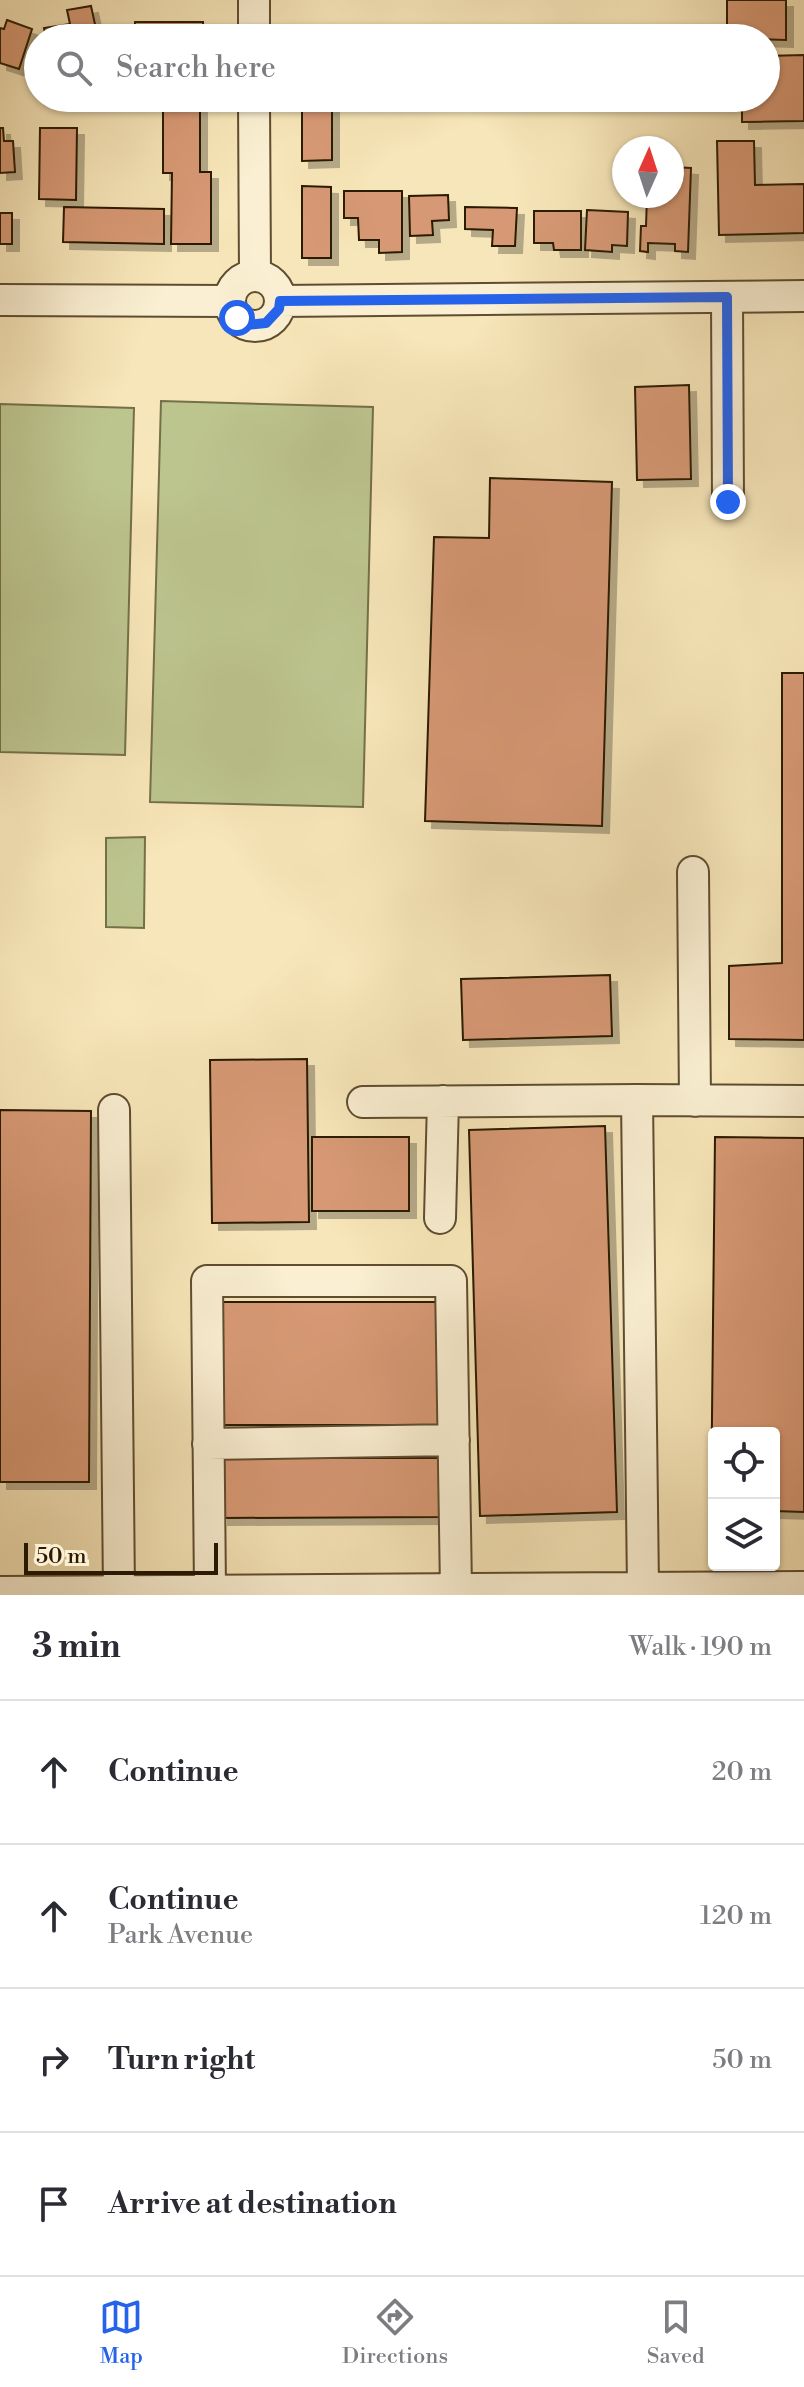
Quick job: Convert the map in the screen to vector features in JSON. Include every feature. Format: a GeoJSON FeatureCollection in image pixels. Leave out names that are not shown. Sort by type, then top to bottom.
{"type":"FeatureCollection","features":[{"type":"Feature","properties":{"kind":"street"},"geometry":{"type":"LineString","coordinates":[[254,0],[254,24]]}},
{"type":"Feature","properties":{"kind":"street"},"geometry":{"type":"LineString","coordinates":[[254,112],[255,276]]}},
{"type":"Feature","properties":{"kind":"street"},"geometry":{"type":"LineString","coordinates":[[255,276],[271,282],[280,301],[273,319],[255,326],[237,318],[230,301],[235,286],[255,276]]}},
{"type":"Feature","properties":{"kind":"street"},"geometry":{"type":"LineString","coordinates":[[280,301],[804,296]]}},
{"type":"Feature","properties":{"kind":"street"},"geometry":{"type":"LineString","coordinates":[[727,297],[728,502]]}},
{"type":"Feature","properties":{"kind":"street"},"geometry":{"type":"LineString","coordinates":[[0,300],[230,301]]}},
{"type":"Feature","properties":{"kind":"street"},"geometry":{"type":"LineString","coordinates":[[693,872],[695,1101]]}},
{"type":"Feature","properties":{"kind":"street"},"geometry":{"type":"LineString","coordinates":[[637,1100],[643,1588]]}},
{"type":"Feature","properties":{"kind":"street"},"geometry":{"type":"LineString","coordinates":[[440,1218],[443,1101]]}},
{"type":"Feature","properties":{"kind":"street"},"geometry":{"type":"LineString","coordinates":[[363,1102],[804,1101]]}},
{"type":"Feature","properties":{"kind":"street"},"geometry":{"type":"LineString","coordinates":[[114,1110],[119,1591]]}},
{"type":"Feature","properties":{"kind":"street"},"geometry":{"type":"LineString","coordinates":[[210,1590],[207,1281],[451,1281],[456,1589]]}},
{"type":"Feature","properties":{"kind":"street"},"geometry":{"type":"LineString","coordinates":[[208,1444],[454,1440]]}},
{"type":"Feature","properties":{"kind":"street"},"geometry":{"type":"LineString","coordinates":[[0,1592],[643,1588],[773,1591],[804,1587]]}},
{"type":"Feature","properties":{"kind":"green space"},"geometry":{"type":"Polygon","coordinates":[[[161,401],[373,407],[363,807],[150,802],[161,401]]]}},
{"type":"Feature","properties":{"kind":"green space"},"geometry":{"type":"Polygon","coordinates":[[[0,404],[134,408],[125,755],[0,752],[0,404]]]}},
{"type":"Feature","properties":{"kind":"green space"},"geometry":{"type":"Polygon","coordinates":[[[145,837],[144,928],[106,927],[106,838],[145,837]]]}},
{"type":"Feature","properties":{"kind":"building"},"geometry":{"type":"Polygon","coordinates":[[[727,0],[786,0],[786,40],[780,40],[780,24],[727,24],[727,0]]]}},
{"type":"Feature","properties":{"kind":"building"},"geometry":{"type":"Polygon","coordinates":[[[91,6],[95,24],[70,24],[67,10],[91,6]]]}},
{"type":"Feature","properties":{"kind":"building"},"geometry":{"type":"Polygon","coordinates":[[[7,20],[24,26],[24,54],[19,69],[0,63],[0,28],[4,29],[7,20]]]}},
{"type":"Feature","properties":{"kind":"building"},"geometry":{"type":"Polygon","coordinates":[[[135,22],[203,22],[203,24],[135,22]]]}},
{"type":"Feature","properties":{"kind":"building"},"geometry":{"type":"Polygon","coordinates":[[[804,55],[804,121],[742,122],[742,112],[780,112],[780,56],[804,55]]]}},
{"type":"Feature","properties":{"kind":"building"},"geometry":{"type":"Polygon","coordinates":[[[163,112],[200,112],[200,172],[211,172],[211,244],[171,244],[172,173],[163,173],[163,112]]]}},
{"type":"Feature","properties":{"kind":"building"},"geometry":{"type":"Polygon","coordinates":[[[302,112],[332,112],[332,160],[302,161],[302,112]]]}},
{"type":"Feature","properties":{"kind":"building"},"geometry":{"type":"Polygon","coordinates":[[[0,128],[3,128],[4,141],[13,141],[15,172],[0,173],[0,128]]]}},
{"type":"Feature","properties":{"kind":"building"},"geometry":{"type":"Polygon","coordinates":[[[40,128],[77,128],[76,200],[39,199],[40,128]]]}},
{"type":"Feature","properties":{"kind":"building"},"geometry":{"type":"Polygon","coordinates":[[[717,141],[754,141],[755,185],[804,184],[804,233],[719,235],[717,141]]]}},
{"type":"Feature","properties":{"kind":"building"},"geometry":{"type":"Polygon","coordinates":[[[684,168],[691,168],[688,252],[675,251],[675,244],[648,243],[648,252],[640,251],[641,226],[646,226],[647,208],[684,208],[684,168]]]}},
{"type":"Feature","properties":{"kind":"building"},"geometry":{"type":"Polygon","coordinates":[[[302,186],[331,187],[331,258],[302,258],[302,186]]]}},
{"type":"Feature","properties":{"kind":"building"},"geometry":{"type":"Polygon","coordinates":[[[344,191],[402,191],[402,252],[379,253],[379,240],[359,240],[358,218],[344,218],[344,191]]]}},
{"type":"Feature","properties":{"kind":"building"},"geometry":{"type":"Polygon","coordinates":[[[448,195],[449,220],[432,221],[433,235],[410,236],[409,196],[448,195]]]}},
{"type":"Feature","properties":{"kind":"building"},"geometry":{"type":"Polygon","coordinates":[[[64,207],[164,209],[164,244],[63,242],[64,207]]]}},
{"type":"Feature","properties":{"kind":"building"},"geometry":{"type":"Polygon","coordinates":[[[465,207],[517,208],[515,246],[492,246],[493,230],[465,229],[465,207]]]}},
{"type":"Feature","properties":{"kind":"building"},"geometry":{"type":"Polygon","coordinates":[[[587,210],[628,212],[627,246],[612,245],[612,252],[585,250],[587,210]]]}},
{"type":"Feature","properties":{"kind":"building"},"geometry":{"type":"Polygon","coordinates":[[[534,211],[581,211],[581,250],[554,250],[553,243],[534,243],[534,211]]]}},
{"type":"Feature","properties":{"kind":"building"},"geometry":{"type":"Polygon","coordinates":[[[0,213],[12,213],[12,244],[0,244],[0,213]]]}},
{"type":"Feature","properties":{"kind":"building"},"geometry":{"type":"Polygon","coordinates":[[[689,385],[691,479],[637,480],[635,387],[689,385]]]}},
{"type":"Feature","properties":{"kind":"building"},"geometry":{"type":"Polygon","coordinates":[[[490,478],[612,482],[602,826],[425,821],[434,537],[489,538],[490,478]]]}},
{"type":"Feature","properties":{"kind":"building"},"geometry":{"type":"Polygon","coordinates":[[[782,673],[804,673],[804,1040],[729,1039],[729,966],[782,963],[782,673]]]}},
{"type":"Feature","properties":{"kind":"building"},"geometry":{"type":"Polygon","coordinates":[[[610,975],[612,1036],[463,1040],[461,979],[610,975]]]}},
{"type":"Feature","properties":{"kind":"building"},"geometry":{"type":"Polygon","coordinates":[[[307,1059],[309,1222],[212,1223],[210,1060],[307,1059]]]}},
{"type":"Feature","properties":{"kind":"building"},"geometry":{"type":"Polygon","coordinates":[[[0,1110],[91,1111],[89,1482],[0,1482],[0,1110]]]}},
{"type":"Feature","properties":{"kind":"building"},"geometry":{"type":"Polygon","coordinates":[[[605,1126],[617,1512],[480,1516],[469,1130],[605,1126]]]}},
{"type":"Feature","properties":{"kind":"building"},"geometry":{"type":"Polygon","coordinates":[[[312,1137],[409,1137],[409,1211],[312,1211],[312,1137]]]}},
{"type":"Feature","properties":{"kind":"building"},"geometry":{"type":"Polygon","coordinates":[[[715,1137],[804,1138],[804,1512],[780,1511],[780,1427],[712,1427],[715,1137]]]}},
{"type":"Feature","properties":{"kind":"building"},"geometry":{"type":"Polygon","coordinates":[[[218,1302],[439,1302],[439,1425],[218,1425],[218,1302]]]}},
{"type":"Feature","properties":{"kind":"building"},"geometry":{"type":"Polygon","coordinates":[[[221,1458],[443,1458],[443,1517],[221,1518],[221,1458]]]}},
{"type":"Feature","properties":{"kind":"route"},"geometry":{"type":"LineString","coordinates":[[237,318],[246,325],[266,323],[273,319],[280,301],[727,297],[728,502]]}}]}
